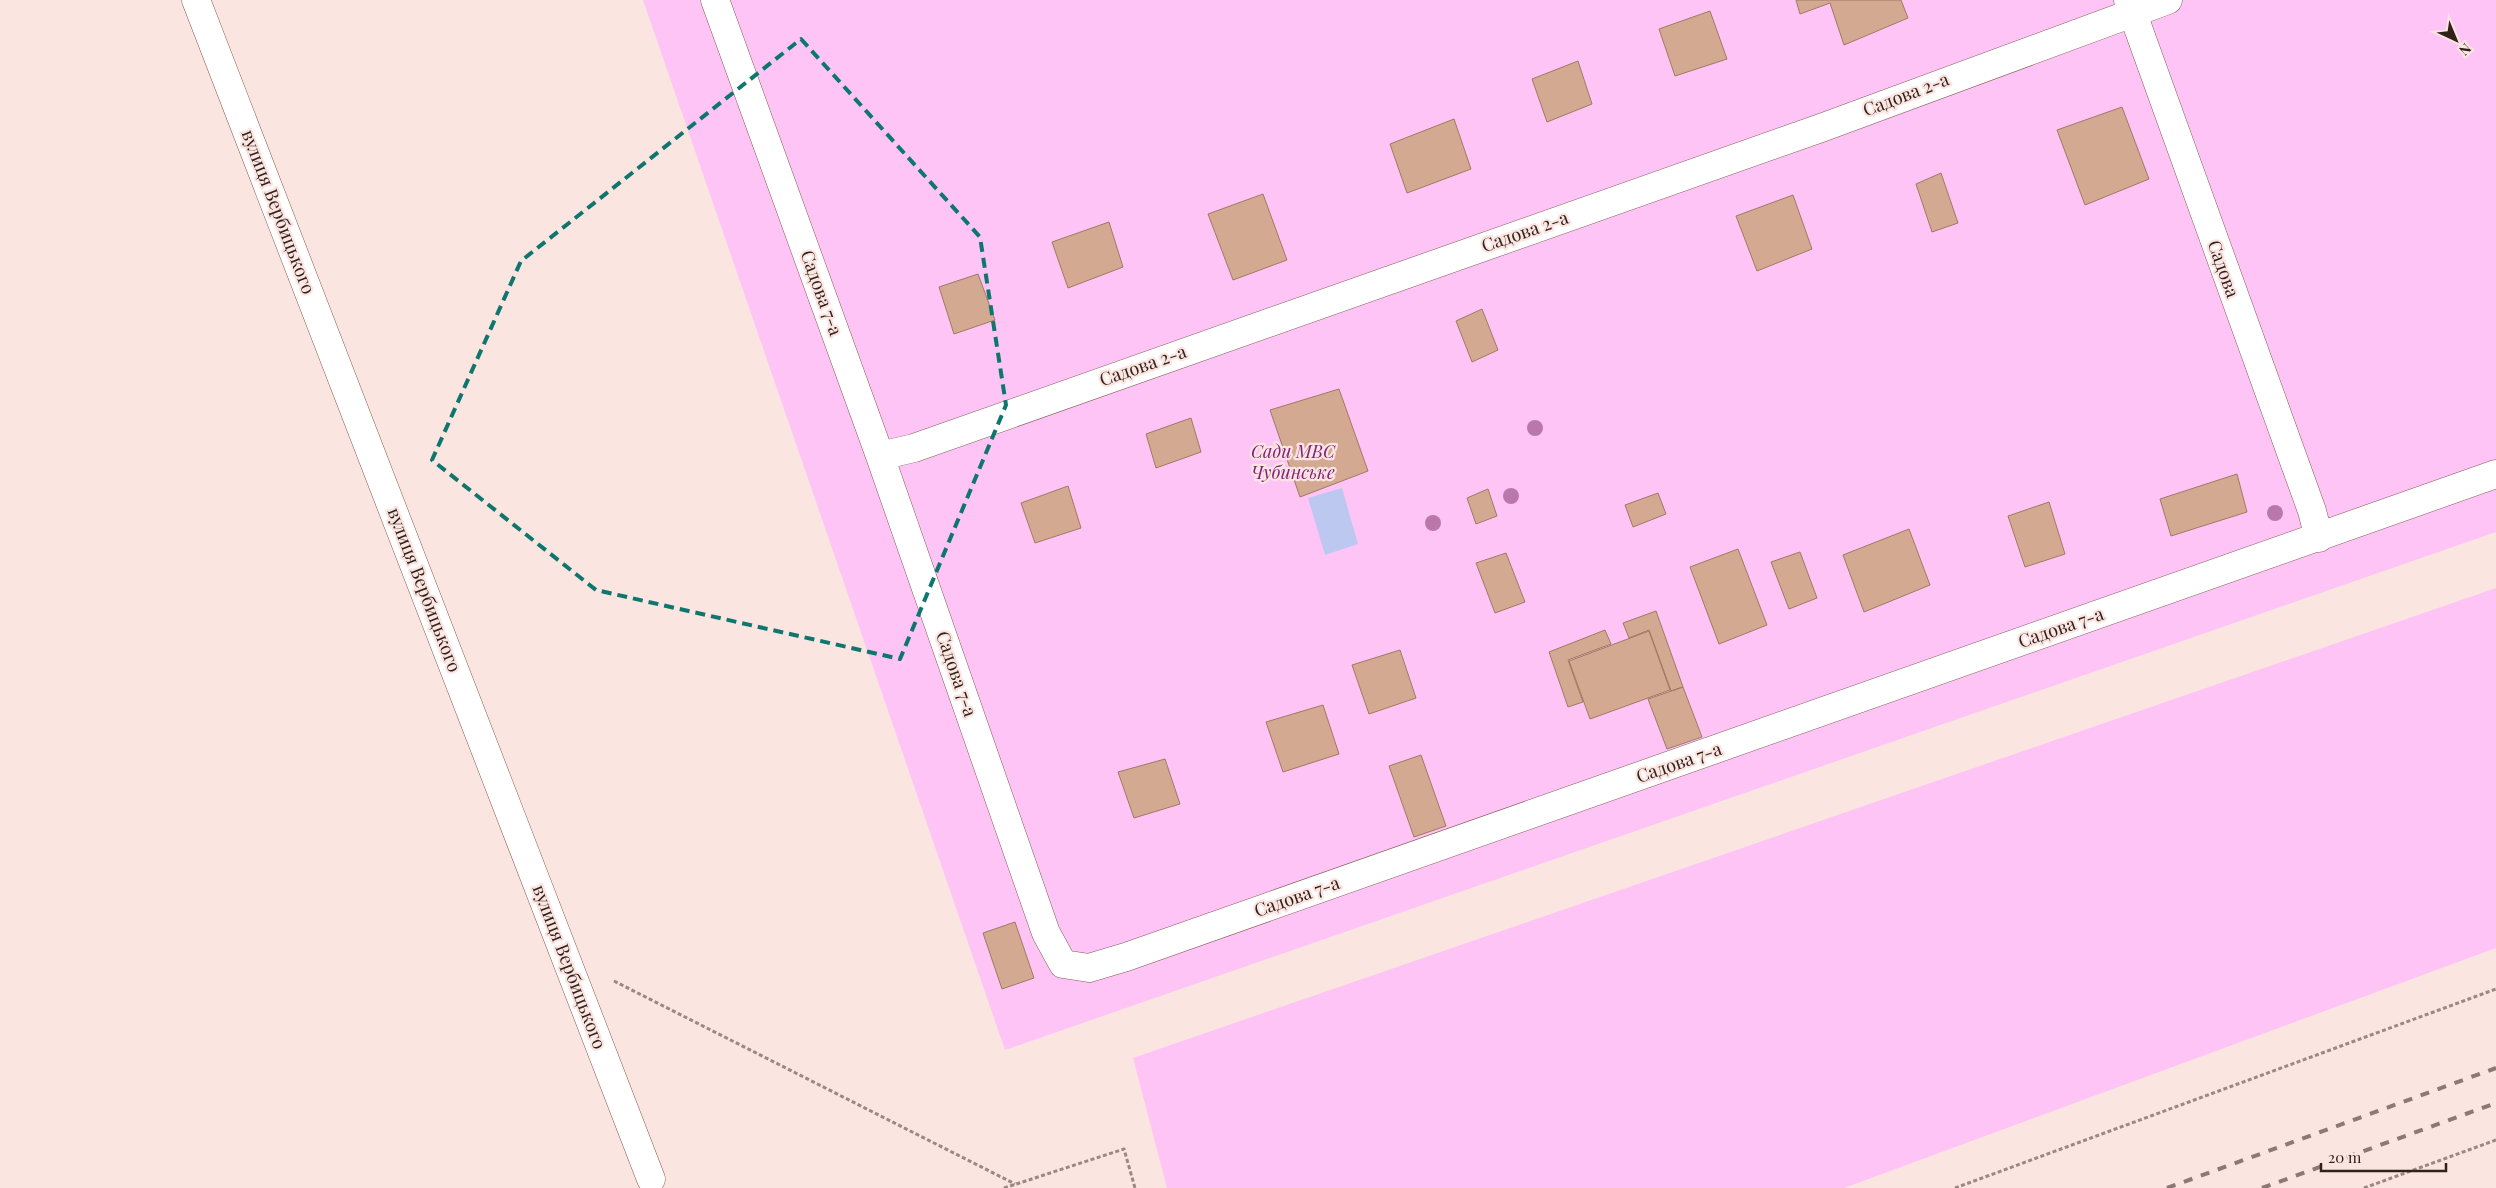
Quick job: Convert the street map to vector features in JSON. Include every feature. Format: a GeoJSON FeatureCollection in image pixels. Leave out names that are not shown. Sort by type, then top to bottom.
{"type":"FeatureCollection","features":[{"type":"Feature","properties":{"kind":"street","name":"вулиця Вербицького"},"geometry":{"type":"LineString","coordinates":[[196,0],[650,1179]]}},
{"type":"Feature","properties":{"kind":"street","name":"Садова 7-а"},"geometry":{"type":"LineString","coordinates":[[715,0],[880,456],[1046,933],[1063,964],[1089,968],[1136,953],[2319,538],[2496,474]]}},
{"type":"Feature","properties":{"kind":"street","name":"Садова 2-а"},"geometry":{"type":"LineString","coordinates":[[880,456],[914,448],[1812,131],[2130,7],[2168,0]]}},
{"type":"Feature","properties":{"kind":"street","name":"Садова"},"geometry":{"type":"LineString","coordinates":[[2130,7],[2312,511],[2319,538]]}},
{"type":"Feature","properties":{"kind":"path"},"geometry":{"type":"LineString","coordinates":[[565,956],[1015,1184]]}},
{"type":"Feature","properties":{"kind":"path"},"geometry":{"type":"LineString","coordinates":[[1955,1188],[2496,989]]}},
{"type":"Feature","properties":{"kind":"path"},"geometry":{"type":"LineString","coordinates":[[2364,1188],[2496,1140]]}},
{"type":"Feature","properties":{"kind":"path"},"geometry":{"type":"LineString","coordinates":[[1004,1188],[1124,1149],[1135,1188]]}},
{"type":"Feature","properties":{"kind":"highlighted area"},"geometry":{"type":"Polygon","coordinates":[[[801,39],[980,237],[1006,405],[900,659],[596,590],[432,460],[521,261],[801,39]]]}},
{"type":"Feature","properties":{"kind":"green space","name":"Сади МВС Чубинське"},"geometry":{"type":"Polygon","coordinates":[[[643,0],[2496,0],[2496,532],[1005,1050],[643,0]]]}},
{"type":"Feature","properties":{"kind":"green space"},"geometry":{"type":"Polygon","coordinates":[[[2496,588],[2496,948],[1844,1188],[1167,1188],[1133,1058],[2496,588]]]}},
{"type":"Feature","properties":{"kind":"water"},"geometry":{"type":"Polygon","coordinates":[[[1342,488],[1358,544],[1325,555],[1308,498],[1342,488]]]}},
{"type":"Feature","properties":{"kind":"building"},"geometry":{"type":"Polygon","coordinates":[[[1796,0],[1901,0],[1908,18],[1844,45],[1830,3],[1800,14],[1796,0]]]}},
{"type":"Feature","properties":{"kind":"building"},"geometry":{"type":"Polygon","coordinates":[[[1710,11],[1727,59],[1675,76],[1659,29],[1710,11]]]}},
{"type":"Feature","properties":{"kind":"building"},"geometry":{"type":"Polygon","coordinates":[[[1578,61],[1592,104],[1547,122],[1532,79],[1578,61]]]}},
{"type":"Feature","properties":{"kind":"building"},"geometry":{"type":"Polygon","coordinates":[[[2122,107],[2149,179],[2085,205],[2057,130],[2122,107]]]}},
{"type":"Feature","properties":{"kind":"building"},"geometry":{"type":"Polygon","coordinates":[[[1454,119],[1471,169],[1407,193],[1390,144],[1454,119]]]}},
{"type":"Feature","properties":{"kind":"building"},"geometry":{"type":"Polygon","coordinates":[[[1941,173],[1958,223],[1932,232],[1916,184],[1941,173]]]}},
{"type":"Feature","properties":{"kind":"building"},"geometry":{"type":"Polygon","coordinates":[[[1263,194],[1287,260],[1233,280],[1208,214],[1263,194]]]}},
{"type":"Feature","properties":{"kind":"building"},"geometry":{"type":"Polygon","coordinates":[[[1793,195],[1812,249],[1757,271],[1736,216],[1793,195]]]}},
{"type":"Feature","properties":{"kind":"building"},"geometry":{"type":"Polygon","coordinates":[[[1109,222],[1123,267],[1068,288],[1052,242],[1109,222]]]}},
{"type":"Feature","properties":{"kind":"building"},"geometry":{"type":"Polygon","coordinates":[[[978,274],[995,320],[954,334],[939,287],[978,274]]]}},
{"type":"Feature","properties":{"kind":"building"},"geometry":{"type":"Polygon","coordinates":[[[1482,309],[1498,350],[1472,362],[1456,321],[1482,309]]]}},
{"type":"Feature","properties":{"kind":"building"},"geometry":{"type":"Polygon","coordinates":[[[1339,389],[1368,471],[1300,497],[1270,410],[1339,389]]]}},
{"type":"Feature","properties":{"kind":"building"},"geometry":{"type":"Polygon","coordinates":[[[1191,418],[1201,452],[1156,468],[1146,434],[1191,418]]]}},
{"type":"Feature","properties":{"kind":"building"},"geometry":{"type":"Polygon","coordinates":[[[2237,474],[2247,512],[2171,536],[2160,499],[2237,474]]]}},
{"type":"Feature","properties":{"kind":"building"},"geometry":{"type":"Polygon","coordinates":[[[1068,486],[1081,528],[1035,543],[1021,503],[1068,486]]]}},
{"type":"Feature","properties":{"kind":"building"},"geometry":{"type":"Polygon","coordinates":[[[1488,489],[1497,516],[1476,524],[1467,498],[1488,489]]]}},
{"type":"Feature","properties":{"kind":"building"},"geometry":{"type":"Polygon","coordinates":[[[1658,493],[1666,514],[1633,527],[1625,505],[1658,493]]]}},
{"type":"Feature","properties":{"kind":"building"},"geometry":{"type":"Polygon","coordinates":[[[2049,502],[2065,554],[2025,567],[2008,516],[2049,502]]]}},
{"type":"Feature","properties":{"kind":"building"},"geometry":{"type":"Polygon","coordinates":[[[1909,529],[1930,585],[1864,612],[1843,555],[1909,529]]]}},
{"type":"Feature","properties":{"kind":"building"},"geometry":{"type":"Polygon","coordinates":[[[1738,549],[1767,625],[1719,644],[1690,567],[1738,549]]]}},
{"type":"Feature","properties":{"kind":"building"},"geometry":{"type":"Polygon","coordinates":[[[1800,552],[1817,598],[1789,609],[1771,562],[1800,552]]]}},
{"type":"Feature","properties":{"kind":"building"},"geometry":{"type":"Polygon","coordinates":[[[1506,553],[1525,602],[1495,613],[1476,563],[1506,553]]]}},
{"type":"Feature","properties":{"kind":"building"},"geometry":{"type":"Polygon","coordinates":[[[1656,611],[1683,687],[1671,691],[1649,630],[1629,638],[1623,623],[1656,611]]]}},
{"type":"Feature","properties":{"kind":"building"},"geometry":{"type":"Polygon","coordinates":[[[1605,630],[1611,644],[1568,660],[1583,702],[1568,707],[1549,652],[1605,630]]]}},
{"type":"Feature","properties":{"kind":"building"},"geometry":{"type":"Polygon","coordinates":[[[1649,631],[1670,690],[1590,719],[1569,661],[1649,631]]]}},
{"type":"Feature","properties":{"kind":"building"},"geometry":{"type":"Polygon","coordinates":[[[1400,650],[1416,698],[1369,714],[1352,665],[1400,650]]]}},
{"type":"Feature","properties":{"kind":"building"},"geometry":{"type":"Polygon","coordinates":[[[1683,687],[1702,737],[1667,749],[1648,699],[1683,687]]]}},
{"type":"Feature","properties":{"kind":"building"},"geometry":{"type":"Polygon","coordinates":[[[1323,705],[1339,754],[1283,772],[1266,722],[1323,705]]]}},
{"type":"Feature","properties":{"kind":"building"},"geometry":{"type":"Polygon","coordinates":[[[1421,755],[1446,826],[1414,837],[1389,766],[1421,755]]]}},
{"type":"Feature","properties":{"kind":"building"},"geometry":{"type":"Polygon","coordinates":[[[1165,759],[1180,804],[1134,818],[1118,772],[1165,759]]]}},
{"type":"Feature","properties":{"kind":"building"},"geometry":{"type":"Polygon","coordinates":[[[1015,922],[1034,978],[1002,989],[983,933],[1015,922]]]}},
{"type":"Feature","properties":{"kind":"railway"},"geometry":{"type":"LineString","coordinates":[[2167,1188],[2496,1068]]}},
{"type":"Feature","properties":{"kind":"railway"},"geometry":{"type":"LineString","coordinates":[[2262,1188],[2496,1103]]}}]}
